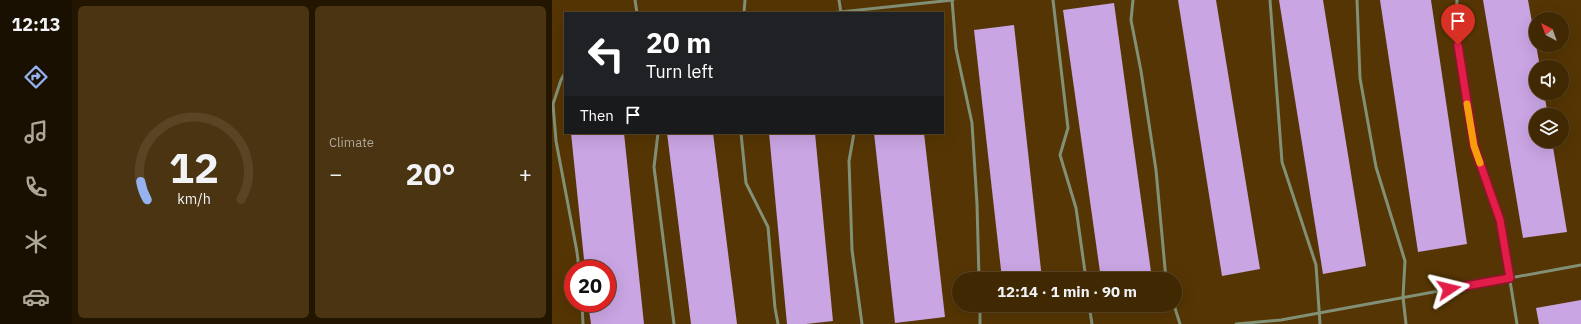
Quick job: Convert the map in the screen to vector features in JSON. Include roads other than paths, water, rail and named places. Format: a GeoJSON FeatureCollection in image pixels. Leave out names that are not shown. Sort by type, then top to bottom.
{"type":"FeatureCollection","features":[{"type":"Feature","properties":{"kind":"lane"},"geometry":{"type":"LineString","coordinates":[[635,0],[637,12]]}},
{"type":"Feature","properties":{"kind":"lane"},"geometry":{"type":"LineString","coordinates":[[744,12],[745,0]]}},
{"type":"Feature","properties":{"kind":"lane"},"geometry":{"type":"LineString","coordinates":[[839,0],[841,12],[953,0],[956,49],[972,123],[977,204],[979,272]]}},
{"type":"Feature","properties":{"kind":"lane"},"geometry":{"type":"LineString","coordinates":[[1053,0],[1068,128],[1060,155],[1076,208],[1085,272]]}},
{"type":"Feature","properties":{"kind":"lane"},"geometry":{"type":"LineString","coordinates":[[1133,0],[1131,20],[1141,71],[1156,170],[1165,272]]}},
{"type":"Feature","properties":{"kind":"lane"},"geometry":{"type":"LineString","coordinates":[[1270,0],[1282,162],[1316,265],[1320,324]]}},
{"type":"Feature","properties":{"kind":"lane"},"geometry":{"type":"LineString","coordinates":[[1357,0],[1360,78],[1376,167],[1406,262],[1404,297],[1406,324]]}},
{"type":"Feature","properties":{"kind":"lane"},"geometry":{"type":"LineString","coordinates":[[1457,0],[1456,30],[1474,146],[1500,220],[1517,324]]}},
{"type":"Feature","properties":{"kind":"lane"},"geometry":{"type":"LineString","coordinates":[[564,76],[553,104],[556,141],[578,260]]}},
{"type":"Feature","properties":{"kind":"lane"},"geometry":{"type":"LineString","coordinates":[[658,134],[654,167],[674,324]]}},
{"type":"Feature","properties":{"kind":"lane"},"geometry":{"type":"LineString","coordinates":[[741,134],[746,183],[768,227],[775,308],[778,324]]}},
{"type":"Feature","properties":{"kind":"lane"},"geometry":{"type":"LineString","coordinates":[[854,134],[849,161],[852,250],[862,324]]}},
{"type":"Feature","properties":{"kind":"lane"},"geometry":{"type":"LineString","coordinates":[[1236,324],[1281,320],[1581,265]]}},
{"type":"Feature","properties":{"kind":"lane"},"geometry":{"type":"LineString","coordinates":[[583,312],[584,324]]}},
{"type":"Feature","properties":{"kind":"lane"},"geometry":{"type":"LineString","coordinates":[[980,312],[980,324]]}},
{"type":"Feature","properties":{"kind":"lane"},"geometry":{"type":"LineString","coordinates":[[1090,312],[1092,324]]}},
{"type":"Feature","properties":{"kind":"lane"},"geometry":{"type":"LineString","coordinates":[[1176,312],[1180,324]]}}]}
